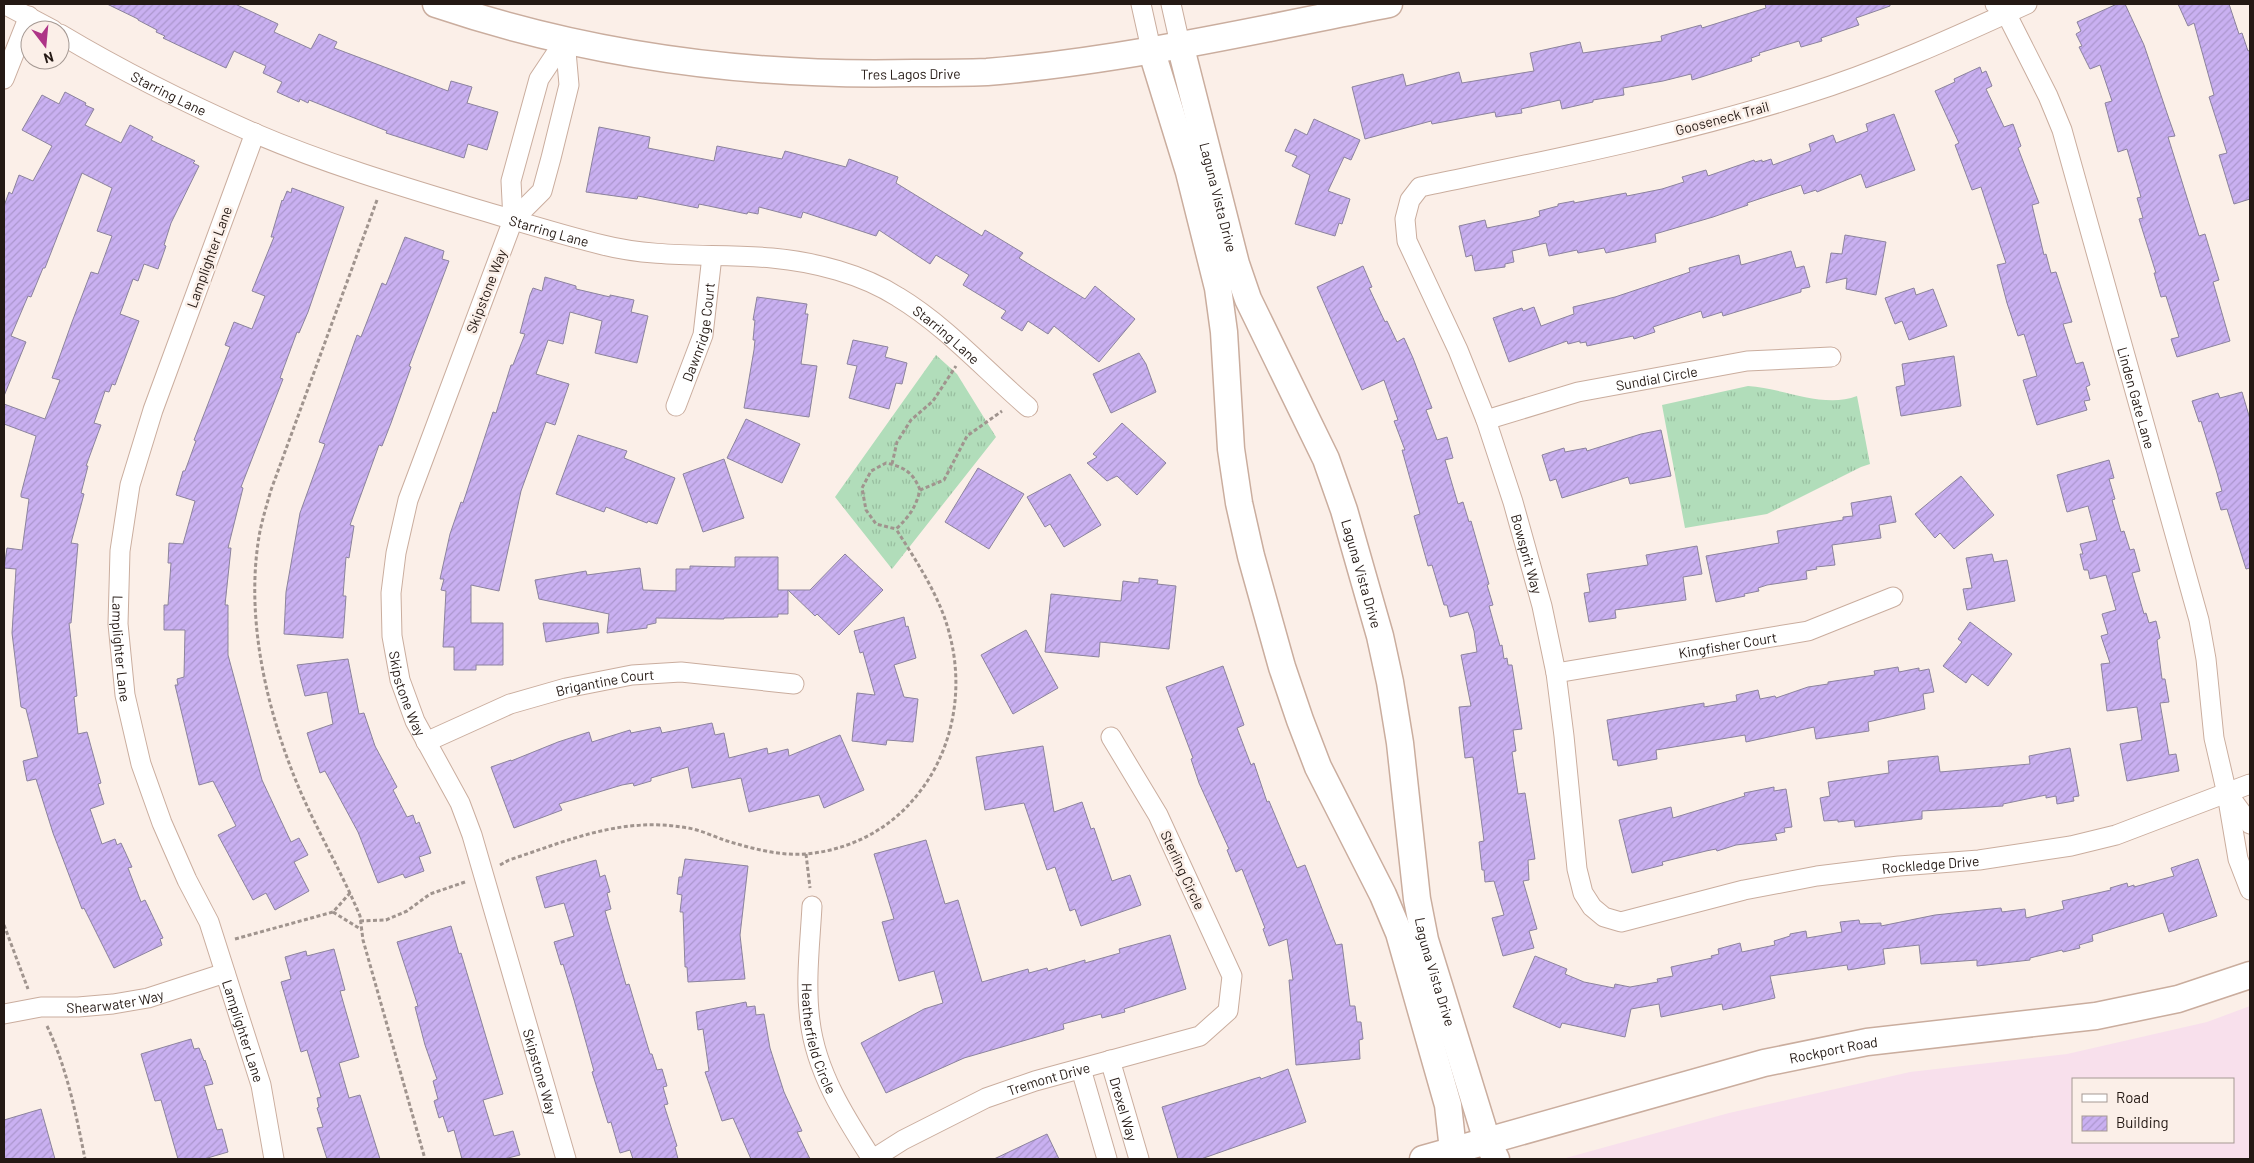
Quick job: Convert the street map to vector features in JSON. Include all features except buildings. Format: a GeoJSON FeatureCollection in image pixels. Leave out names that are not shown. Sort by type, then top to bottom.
{"type":"FeatureCollection","features":[{"type":"Feature","properties":{"kind":"street"},"geometry":{"type":"LineString","coordinates":[[4,4],[36,20]]}},
{"type":"Feature","properties":{"kind":"street","name":"Tres Lagos Drive"},"geometry":{"type":"LineString","coordinates":[[436,4],[565,40],[688,62],[768,71],[854,75],[985,72],[1075,62],[1389,4]]}},
{"type":"Feature","properties":{"kind":"street","name":"Laguna Vista Drive"},"geometry":{"type":"LineString","coordinates":[[1141,4],[1151,49],[1189,172],[1218,288],[1224,332],[1231,449],[1239,503],[1251,556],[1282,667],[1318,768],[1383,895],[1399,933],[1448,1105],[1453,1155]]}},
{"type":"Feature","properties":{"kind":"street","name":"Laguna Vista Drive"},"geometry":{"type":"LineString","coordinates":[[1171,4],[1236,264],[1248,299],[1326,459],[1344,510],[1380,636],[1400,743],[1410,847],[1425,940],[1492,1150]]}},
{"type":"Feature","properties":{"kind":"street","name":"Gooseneck Trail"},"geometry":{"type":"LineString","coordinates":[[1410,200],[1420,187],[1650,138],[1804,95],[1870,72],[1943,43],[2003,7],[2027,4]]}},
{"type":"Feature","properties":{"kind":"street","name":"Linden Gate Lane"},"geometry":{"type":"LineString","coordinates":[[2003,7],[2048,96],[2064,140],[2199,620],[2206,659],[2214,738],[2228,794],[2238,858],[2249,882]]}},
{"type":"Feature","properties":{"kind":"street"},"geometry":{"type":"LineString","coordinates":[[4,79],[29,16]]}},
{"type":"Feature","properties":{"kind":"street","name":"Starring Lane"},"geometry":{"type":"LineString","coordinates":[[70,40],[161,90],[255,133],[323,160],[384,181],[513,220],[606,246],[636,251],[773,258],[814,265],[857,277],[897,296],[928,318],[1023,403]]}},
{"type":"Feature","properties":{"kind":"street","name":"Skipstone Way"},"geometry":{"type":"LineString","coordinates":[[513,220],[542,192],[569,85],[565,40]]}},
{"type":"Feature","properties":{"kind":"street","name":"Skipstone Way"},"geometry":{"type":"LineString","coordinates":[[565,40],[539,79],[511,182],[513,220],[408,500],[396,553],[391,593],[392,636],[400,680],[415,721],[460,803],[483,874],[566,1159]]}},
{"type":"Feature","properties":{"kind":"street","name":"Lamplighter Lane"},"geometry":{"type":"LineString","coordinates":[[255,133],[153,410],[130,485],[120,550],[118,624],[125,695],[141,764],[162,823],[187,880],[209,922],[261,1086],[274,1159]]}},
{"type":"Feature","properties":{"kind":"street","name":"Bowsprit Way"},"geometry":{"type":"LineString","coordinates":[[1410,200],[1406,219],[1407,241],[1458,350],[1486,420],[1532,568],[1556,673],[1577,870],[1583,893],[1592,907],[1604,917]]}},
{"type":"Feature","properties":{"kind":"street","name":"Dawnridge Court"},"geometry":{"type":"LineString","coordinates":[[676,406],[704,335],[712,256]]}},
{"type":"Feature","properties":{"kind":"street","name":"Sundial Circle"},"geometry":{"type":"LineString","coordinates":[[1486,420],[1578,392],[1747,361],[1831,357]]}},
{"type":"Feature","properties":{"kind":"street","name":"Kingfisher Court"},"geometry":{"type":"LineString","coordinates":[[1556,673],[1808,630],[1893,597]]}},
{"type":"Feature","properties":{"kind":"street","name":"Brigantine Court"},"geometry":{"type":"LineString","coordinates":[[426,742],[510,704],[566,688],[632,675],[681,672],[794,684]]}},
{"type":"Feature","properties":{"kind":"street","name":"Sterling Circle"},"geometry":{"type":"LineString","coordinates":[[1111,737],[1158,816],[1232,976],[1228,1012]]}},
{"type":"Feature","properties":{"kind":"street","name":"Rockledge Drive"},"geometry":{"type":"LineString","coordinates":[[1604,917],[1621,922],[1744,890],[1817,876],[1899,866],[1995,858],[2071,846],[2116,835],[2228,794],[2250,784]]}},
{"type":"Feature","properties":{"kind":"street","name":"Linden Gate Lane"},"geometry":{"type":"LineString","coordinates":[[2228,794],[2250,824]]}},
{"type":"Feature","properties":{"kind":"street","name":"Heatherfield Circle"},"geometry":{"type":"LineString","coordinates":[[812,906],[808,978],[810,1022],[822,1066],[840,1108],[873,1159]]}},
{"type":"Feature","properties":{"kind":"street","name":"Shearwater Way"},"geometry":{"type":"LineString","coordinates":[[4,1014],[37,1007],[113,1004],[148,998],[225,973]]}},
{"type":"Feature","properties":{"kind":"street","name":"Rockport Road"},"geometry":{"type":"LineString","coordinates":[[1423,1159],[1492,1150],[1764,1063],[1867,1042],[2096,1016],[2178,999],[2250,975]]}},
{"type":"Feature","properties":{"kind":"street","name":"Tremont Drive"},"geometry":{"type":"LineString","coordinates":[[873,1159],[903,1140],[986,1098],[1035,1081],[1200,1036],[1228,1012]]}},
{"type":"Feature","properties":{"kind":"street","name":"Drexel Way"},"geometry":{"type":"LineString","coordinates":[[1110,1060],[1136,1151]]}},
{"type":"Feature","properties":{"kind":"street"},"geometry":{"type":"LineString","coordinates":[[1081,1069],[1106,1155],[1136,1151]]}},
{"type":"Feature","properties":{"kind":"path"},"geometry":{"type":"LineString","coordinates":[[384,181],[271,490],[260,531],[255,590],[260,650],[271,708],[294,776],[350,893],[360,921],[425,1159]]}},
{"type":"Feature","properties":{"kind":"path"},"geometry":{"type":"LineString","coordinates":[[892,464],[897,442],[912,420],[933,401],[966,350]]}},
{"type":"Feature","properties":{"kind":"path"},"geometry":{"type":"LineString","coordinates":[[920,490],[944,480],[967,436],[1023,403]]}},
{"type":"Feature","properties":{"kind":"path"},"geometry":{"type":"LineString","coordinates":[[360,921],[386,920],[407,911],[430,894],[470,880],[509,860],[608,828],[655,824],[690,828],[756,849],[784,854],[806,854],[838,848],[873,834],[899,813],[924,786],[940,762],[950,735],[956,703],[956,670],[950,636],[934,595],[916,560],[896,529],[876,524],[866,510],[862,488],[871,471],[886,463],[904,467],[915,478],[920,490],[916,505],[908,518],[896,529]]}},
{"type":"Feature","properties":{"kind":"path"},"geometry":{"type":"LineString","coordinates":[[806,854],[812,906]]}},
{"type":"Feature","properties":{"kind":"path"},"geometry":{"type":"LineString","coordinates":[[216,945],[333,912],[350,893]]}},
{"type":"Feature","properties":{"kind":"path"},"geometry":{"type":"LineString","coordinates":[[333,912],[362,930]]}},
{"type":"Feature","properties":{"kind":"path"},"geometry":{"type":"LineString","coordinates":[[4,924],[24,980],[54,1043],[74,1106],[85,1159]]}},
{"type":"Feature","properties":{"kind":"shaded area"},"geometry":{"type":"Polygon","coordinates":[[[2250,1006],[2250,1159],[1562,1159],[1729,1113],[1910,1072],[2067,1054],[2207,1022],[2250,1006]]]}},
{"type":"Feature","properties":{"kind":"green space"},"geometry":{"type":"Polygon","coordinates":[[[936,355],[957,374],[996,437],[892,569],[835,497],[936,355]]]}},
{"type":"Feature","properties":{"kind":"green space"},"geometry":{"type":"Polygon","coordinates":[[[1748,386],[1817,399],[1831,400],[1857,396],[1870,464],[1767,514],[1685,528],[1662,405],[1748,386]]]}}]}
